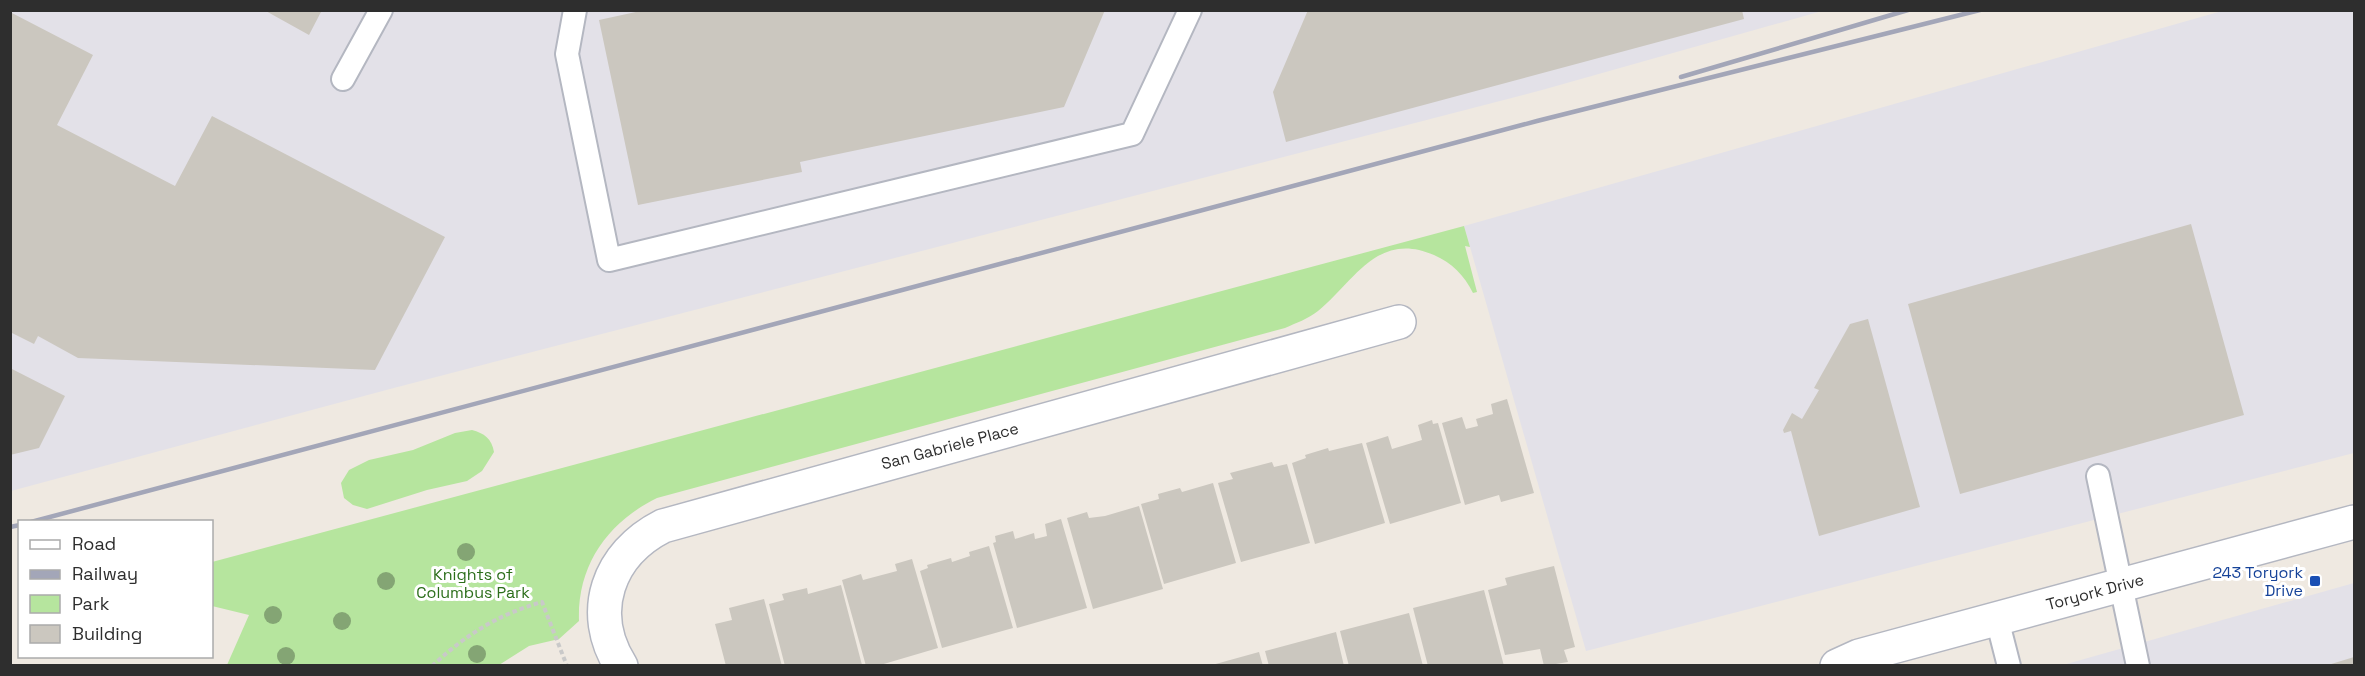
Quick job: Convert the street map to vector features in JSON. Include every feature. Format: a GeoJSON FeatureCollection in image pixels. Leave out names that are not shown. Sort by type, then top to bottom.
{"type":"FeatureCollection","features":[{"type":"Feature","properties":{"kind":"street","name":"San Gabriele Place"},"geometry":{"type":"LineString","coordinates":[[621,666],[605,628],[603,612],[607,587],[617,565],[627,552],[663,526],[1399,322]]}},
{"type":"Feature","properties":{"kind":"street","name":"Toryork Drive"},"geometry":{"type":"LineString","coordinates":[[1837,666],[1859,656],[2355,522]]}},
{"type":"Feature","properties":{"kind":"lane"},"geometry":{"type":"LineString","coordinates":[[343,79],[381,10]]}},
{"type":"Feature","properties":{"kind":"lane"},"geometry":{"type":"LineString","coordinates":[[575,10],[567,54],[609,260],[1132,134],[1190,10]]}},
{"type":"Feature","properties":{"kind":"lane"},"geometry":{"type":"LineString","coordinates":[[2098,476],[2138,666]]}},
{"type":"Feature","properties":{"kind":"lane"},"geometry":{"type":"LineString","coordinates":[[1997,619],[2009,666]]}},
{"type":"Feature","properties":{"kind":"path"},"geometry":{"type":"LineString","coordinates":[[432,666],[466,637],[496,618],[542,602],[567,666]]}},
{"type":"Feature","properties":{"kind":"shaded area"},"geometry":{"type":"Polygon","coordinates":[[[11,11],[1822,11],[1542,90],[390,389],[11,491],[11,11]]]}},
{"type":"Feature","properties":{"kind":"shaded area"},"geometry":{"type":"Polygon","coordinates":[[[2222,11],[2354,11],[2354,453],[1586,651],[1464,226],[2222,11]]]}},
{"type":"Feature","properties":{"kind":"shaded area"},"geometry":{"type":"Polygon","coordinates":[[[2354,583],[2354,665],[2063,665],[2354,583]]]}},
{"type":"Feature","properties":{"kind":"green space","name":"Knights of Columbus Park"},"geometry":{"type":"Polygon","coordinates":[[[1464,226],[1470,247],[1465,246],[1477,292],[1473,293],[1457,270],[1440,258],[1414,249],[1397,249],[1382,254],[1368,263],[1318,311],[1285,328],[657,498],[624,519],[599,548],[583,582],[579,621],[559,639],[529,646],[499,665],[227,665],[249,615],[213,606],[213,562],[1464,226]]]}},
{"type":"Feature","properties":{"kind":"green space"},"geometry":{"type":"Polygon","coordinates":[[[472,430],[487,437],[494,452],[482,471],[467,481],[427,490],[367,509],[353,505],[344,498],[341,483],[349,470],[369,460],[413,450],[455,433],[472,430]]]}},
{"type":"Feature","properties":{"kind":"building"},"geometry":{"type":"Polygon","coordinates":[[[264,10],[322,10],[309,35],[264,10]]]}},
{"type":"Feature","properties":{"kind":"building"},"geometry":{"type":"Polygon","coordinates":[[[645,10],[1105,10],[1064,107],[800,162],[802,172],[638,205],[599,20],[645,10]]]}},
{"type":"Feature","properties":{"kind":"building"},"geometry":{"type":"Polygon","coordinates":[[[1308,10],[1742,10],[1744,19],[1286,142],[1273,92],[1308,10]]]}},
{"type":"Feature","properties":{"kind":"building"},"geometry":{"type":"Polygon","coordinates":[[[10,12],[93,55],[57,125],[175,186],[212,116],[445,237],[375,370],[78,358],[38,336],[34,344],[10,332],[10,12]]]}},
{"type":"Feature","properties":{"kind":"building"},"geometry":{"type":"Polygon","coordinates":[[[2191,224],[2244,415],[1960,494],[1908,304],[2191,224]]]}},
{"type":"Feature","properties":{"kind":"building"},"geometry":{"type":"Polygon","coordinates":[[[1868,319],[1920,507],[1819,536],[1791,431],[1784,433],[1783,430],[1792,413],[1802,419],[1819,390],[1814,388],[1850,324],[1868,319]]]}},
{"type":"Feature","properties":{"kind":"building"},"geometry":{"type":"Polygon","coordinates":[[[10,368],[65,396],[39,448],[10,455],[10,368]]]}},
{"type":"Feature","properties":{"kind":"building"},"geometry":{"type":"Polygon","coordinates":[[[1507,399],[1534,493],[1501,502],[1499,495],[1465,505],[1442,423],[1462,417],[1466,429],[1478,426],[1476,419],[1493,414],[1491,404],[1507,399]]]}},
{"type":"Feature","properties":{"kind":"building"},"geometry":{"type":"Polygon","coordinates":[[[1432,420],[1433,424],[1438,423],[1461,503],[1390,524],[1366,443],[1388,436],[1392,449],[1422,440],[1418,425],[1432,420]]]}},
{"type":"Feature","properties":{"kind":"building"},"geometry":{"type":"Polygon","coordinates":[[[1362,443],[1385,523],[1315,544],[1292,463],[1306,458],[1305,455],[1328,448],[1329,451],[1362,443]]]}},
{"type":"Feature","properties":{"kind":"building"},"geometry":{"type":"Polygon","coordinates":[[[1272,462],[1274,467],[1287,464],[1310,543],[1241,562],[1218,483],[1233,479],[1230,473],[1272,462]]]}},
{"type":"Feature","properties":{"kind":"building"},"geometry":{"type":"Polygon","coordinates":[[[1213,483],[1236,563],[1164,584],[1141,504],[1159,499],[1158,494],[1180,488],[1182,492],[1213,483]]]}},
{"type":"Feature","properties":{"kind":"building"},"geometry":{"type":"Polygon","coordinates":[[[1139,506],[1163,589],[1093,609],[1067,518],[1087,512],[1089,518],[1105,516],[1139,506]]]}},
{"type":"Feature","properties":{"kind":"building"},"geometry":{"type":"Polygon","coordinates":[[[1061,519],[1087,608],[1017,628],[993,543],[996,542],[995,536],[1013,531],[1015,539],[1034,533],[1035,539],[1047,536],[1045,524],[1061,519]]]}},
{"type":"Feature","properties":{"kind":"building"},"geometry":{"type":"Polygon","coordinates":[[[989,546],[1013,628],[942,648],[920,571],[928,568],[927,565],[951,558],[952,562],[970,556],[969,552],[989,546]]]}},
{"type":"Feature","properties":{"kind":"building"},"geometry":{"type":"Polygon","coordinates":[[[912,559],[938,648],[877,666],[866,666],[842,580],[861,574],[863,580],[897,571],[895,564],[912,559]]]}},
{"type":"Feature","properties":{"kind":"building"},"geometry":{"type":"Polygon","coordinates":[[[1554,566],[1575,647],[1564,650],[1568,662],[1544,666],[1540,649],[1505,655],[1488,590],[1507,585],[1505,578],[1554,566]]]}},
{"type":"Feature","properties":{"kind":"building"},"geometry":{"type":"Polygon","coordinates":[[[841,585],[862,665],[785,666],[769,604],[784,600],[782,594],[807,588],[808,594],[841,585]]]}},
{"type":"Feature","properties":{"kind":"building"},"geometry":{"type":"Polygon","coordinates":[[[1484,590],[1504,666],[1428,666],[1413,608],[1484,590]]]}},
{"type":"Feature","properties":{"kind":"building"},"geometry":{"type":"Polygon","coordinates":[[[764,599],[782,666],[726,666],[715,624],[732,620],[729,608],[764,599]]]}},
{"type":"Feature","properties":{"kind":"building"},"geometry":{"type":"Polygon","coordinates":[[[1409,613],[1423,666],[1349,666],[1340,631],[1409,613]]]}},
{"type":"Feature","properties":{"kind":"building"},"geometry":{"type":"Polygon","coordinates":[[[1336,632],[1344,666],[1269,666],[1265,651],[1336,632]]]}},
{"type":"Feature","properties":{"kind":"building"},"geometry":{"type":"Polygon","coordinates":[[[1259,652],[1263,666],[1212,665],[1259,652]]]}},
{"type":"Feature","properties":{"kind":"building"},"geometry":{"type":"Polygon","coordinates":[[[2354,657],[2354,666],[2328,666],[2328,665],[2354,657]]]}},
{"type":"Feature","properties":{"kind":"railway"},"geometry":{"type":"LineString","coordinates":[[1681,77],[1908,10]]}},
{"type":"Feature","properties":{"kind":"railway"},"geometry":{"type":"LineString","coordinates":[[39,520],[1537,121],[1980,10]]}},
{"type":"Feature","properties":{"kind":"railway"},"geometry":{"type":"LineString","coordinates":[[10,527],[18,525]]}},
{"type":"Feature","properties":{"kind":"place","name":"243 Toryork Drive"},"geometry":{"type":"Point","coordinates":[2315,581]}}]}
